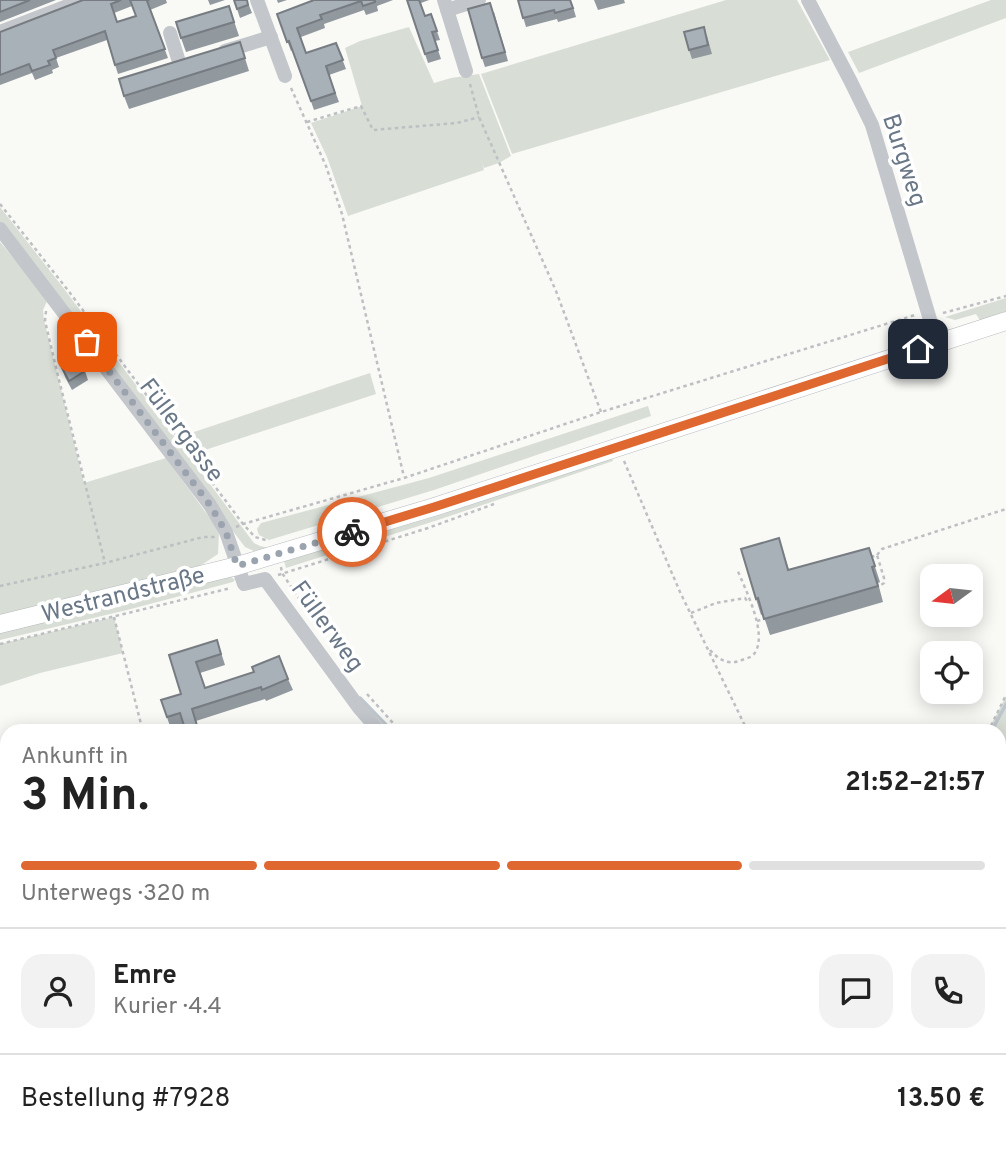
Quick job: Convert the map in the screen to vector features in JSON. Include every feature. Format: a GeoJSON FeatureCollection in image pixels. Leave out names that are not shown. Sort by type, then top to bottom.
{"type":"FeatureCollection","features":[{"type":"Feature","properties":{"kind":"main road","name":"Westrandstraße"},"geometry":{"type":"LineString","coordinates":[[0,624],[237,566],[620,453],[1006,320]]}},
{"type":"Feature","properties":{"kind":"street"},"geometry":{"type":"LineString","coordinates":[[0,32],[83,0]]}},
{"type":"Feature","properties":{"kind":"street"},"geometry":{"type":"LineString","coordinates":[[257,0],[271,17],[271,37],[285,76]]}},
{"type":"Feature","properties":{"kind":"street"},"geometry":{"type":"LineString","coordinates":[[466,71],[446,5],[480,0]]}},
{"type":"Feature","properties":{"kind":"street","name":"Burgweg"},"geometry":{"type":"LineString","coordinates":[[808,0],[872,125],[937,343]]}},
{"type":"Feature","properties":{"kind":"street"},"geometry":{"type":"LineString","coordinates":[[170,33],[187,63],[271,37]]}},
{"type":"Feature","properties":{"kind":"street","name":"Füllergasse"},"geometry":{"type":"LineString","coordinates":[[0,229],[210,505],[226,532],[237,566]]}},
{"type":"Feature","properties":{"kind":"street"},"geometry":{"type":"LineString","coordinates":[[237,566],[244,584]]}},
{"type":"Feature","properties":{"kind":"street","name":"Füllerweg"},"geometry":{"type":"LineString","coordinates":[[244,584],[265,579],[373,724]]}},
{"type":"Feature","properties":{"kind":"path"},"geometry":{"type":"LineString","coordinates":[[466,71],[479,117],[556,291],[601,412]]}},
{"type":"Feature","properties":{"kind":"path"},"geometry":{"type":"LineString","coordinates":[[285,76],[326,166],[342,214],[404,478]]}},
{"type":"Feature","properties":{"kind":"path"},"geometry":{"type":"LineString","coordinates":[[307,122],[361,106],[373,130],[457,123],[479,117]]}},
{"type":"Feature","properties":{"kind":"path"},"geometry":{"type":"LineString","coordinates":[[0,204],[243,524],[254,537],[274,543]]}},
{"type":"Feature","properties":{"kind":"path"},"geometry":{"type":"LineString","coordinates":[[0,586],[105,563],[203,537],[216,537],[243,524],[404,478],[601,412],[929,314],[1006,296]]}},
{"type":"Feature","properties":{"kind":"path"},"geometry":{"type":"LineString","coordinates":[[54,300],[46,311],[45,321],[105,563]]}},
{"type":"Feature","properties":{"kind":"path"},"geometry":{"type":"LineString","coordinates":[[620,453],[690,613],[744,724]]}},
{"type":"Feature","properties":{"kind":"path"},"geometry":{"type":"LineString","coordinates":[[866,559],[877,555],[882,549],[1006,509]]}},
{"type":"Feature","properties":{"kind":"path"},"geometry":{"type":"LineString","coordinates":[[868,590],[884,583],[877,555]]}},
{"type":"Feature","properties":{"kind":"path"},"geometry":{"type":"LineString","coordinates":[[704,642],[712,653],[733,663],[756,652],[759,627],[737,569]]}},
{"type":"Feature","properties":{"kind":"path"},"geometry":{"type":"LineString","coordinates":[[282,573],[326,638]]}},
{"type":"Feature","properties":{"kind":"path"},"geometry":{"type":"LineString","coordinates":[[0,644],[244,584]]}},
{"type":"Feature","properties":{"kind":"path"},"geometry":{"type":"LineString","coordinates":[[690,613],[734,599],[745,598],[750,603]]}},
{"type":"Feature","properties":{"kind":"path"},"geometry":{"type":"LineString","coordinates":[[114,617],[141,724]]}},
{"type":"Feature","properties":{"kind":"path"},"geometry":{"type":"LineString","coordinates":[[757,621],[769,618]]}},
{"type":"Feature","properties":{"kind":"path"},"geometry":{"type":"LineString","coordinates":[[363,690],[394,724]]}},
{"type":"Feature","properties":{"kind":"path"},"geometry":{"type":"LineString","coordinates":[[992,724],[1006,695]]}},
{"type":"Feature","properties":{"kind":"shaded area"},"geometry":{"type":"Polygon","coordinates":[[[726,0],[797,0],[830,60],[512,154],[481,74],[726,0]]]}},
{"type":"Feature","properties":{"kind":"shaded area"},"geometry":{"type":"Polygon","coordinates":[[[991,0],[1006,0],[1006,18],[859,73],[848,52],[991,0]]]}},
{"type":"Feature","properties":{"kind":"shaded area"},"geometry":{"type":"Polygon","coordinates":[[[409,27],[434,83],[479,74],[511,156],[484,168],[482,163],[484,170],[348,216],[327,157],[311,123],[362,106],[345,48],[409,27]]]}},
{"type":"Feature","properties":{"kind":"shaded area"},"geometry":{"type":"Polygon","coordinates":[[[0,207],[254,543],[270,548],[254,551],[245,547],[0,225],[0,207]]]}},
{"type":"Feature","properties":{"kind":"shaded area"},"geometry":{"type":"Polygon","coordinates":[[[0,242],[48,299],[43,310],[44,320],[84,483],[166,458],[219,534],[218,554],[200,566],[102,594],[0,617],[0,242]]]}},
{"type":"Feature","properties":{"kind":"shaded area"},"geometry":{"type":"Polygon","coordinates":[[[1006,298],[1006,314],[981,322],[976,314],[955,320],[945,317],[1006,298]]]}},
{"type":"Feature","properties":{"kind":"shaded area"},"geometry":{"type":"Polygon","coordinates":[[[370,373],[376,394],[196,453],[182,436],[370,373]]]}},
{"type":"Feature","properties":{"kind":"shaded area"},"geometry":{"type":"Polygon","coordinates":[[[648,406],[651,416],[434,490],[269,540],[259,535],[257,529],[261,523],[429,478],[648,406]]]}},
{"type":"Feature","properties":{"kind":"shaded area"},"geometry":{"type":"Polygon","coordinates":[[[612,457],[613,461],[286,568],[284,561],[437,516],[612,457]]]}},
{"type":"Feature","properties":{"kind":"shaded area"},"geometry":{"type":"Polygon","coordinates":[[[230,576],[235,580],[233,582],[0,640],[0,631],[230,576]]]}},
{"type":"Feature","properties":{"kind":"shaded area"},"geometry":{"type":"Polygon","coordinates":[[[114,617],[123,653],[40,673],[0,686],[0,644],[114,617]]]}},
{"type":"Feature","properties":{"kind":"shaded area"},"geometry":{"type":"Polygon","coordinates":[[[1006,696],[1006,724],[992,724],[1006,696]]]}},
{"type":"Feature","properties":{"kind":"building"},"geometry":{"type":"Polygon","coordinates":[[[0,0],[30,0],[0,12],[0,0]]]}},
{"type":"Feature","properties":{"kind":"building"},"geometry":{"type":"Polygon","coordinates":[[[83,0],[121,0],[111,4],[117,22],[136,16],[130,0],[149,0],[147,1],[165,49],[115,65],[105,31],[53,50],[56,58],[48,61],[50,65],[32,71],[29,64],[0,75],[0,32],[83,0]]]}},
{"type":"Feature","properties":{"kind":"building"},"geometry":{"type":"Polygon","coordinates":[[[234,0],[247,0],[248,5],[237,9],[234,0]]]}},
{"type":"Feature","properties":{"kind":"building"},"geometry":{"type":"Polygon","coordinates":[[[314,0],[375,0],[375,2],[363,6],[361,1],[320,15],[322,19],[297,28],[306,53],[336,43],[343,60],[326,66],[335,93],[311,101],[277,14],[314,0]]]}},
{"type":"Feature","properties":{"kind":"building"},"geometry":{"type":"Polygon","coordinates":[[[407,0],[419,0],[425,16],[431,14],[437,31],[432,32],[438,50],[425,54],[407,0]]]}},
{"type":"Feature","properties":{"kind":"building"},"geometry":{"type":"Polygon","coordinates":[[[518,0],[570,0],[573,8],[523,18],[518,0]]]}},
{"type":"Feature","properties":{"kind":"building"},"geometry":{"type":"Polygon","coordinates":[[[490,3],[505,52],[482,58],[468,9],[490,3]]]}},
{"type":"Feature","properties":{"kind":"building"},"geometry":{"type":"Polygon","coordinates":[[[229,6],[234,22],[181,38],[176,22],[229,6]]]}},
{"type":"Feature","properties":{"kind":"building"},"geometry":{"type":"Polygon","coordinates":[[[704,27],[708,45],[689,50],[684,32],[704,27]]]}},
{"type":"Feature","properties":{"kind":"building"},"geometry":{"type":"Polygon","coordinates":[[[240,42],[245,58],[124,96],[119,79],[240,42]]]}},
{"type":"Feature","properties":{"kind":"building"},"geometry":{"type":"Polygon","coordinates":[[[78,359],[85,371],[69,381],[62,368],[78,359]]]}},
{"type":"Feature","properties":{"kind":"building"},"geometry":{"type":"Polygon","coordinates":[[[779,538],[788,570],[869,548],[878,586],[764,619],[741,549],[779,538]]]}},
{"type":"Feature","properties":{"kind":"building"},"geometry":{"type":"Polygon","coordinates":[[[217,640],[221,654],[196,662],[205,688],[254,672],[252,667],[279,656],[288,679],[262,690],[261,687],[192,709],[197,724],[183,724],[180,713],[167,717],[161,700],[181,694],[169,655],[217,640]]]}},
{"type":"Feature","properties":{"kind":"waterway"},"geometry":{"type":"LineString","coordinates":[[360,698],[385,724]]}},
{"type":"Feature","properties":{"kind":"waterway"},"geometry":{"type":"LineString","coordinates":[[995,724],[1006,704]]}},
{"type":"Feature","properties":{"kind":"way so far"},"geometry":{"type":"LineString","coordinates":[[87,342],[210,505],[226,532],[237,566],[352,532]]}},
{"type":"Feature","properties":{"kind":"route"},"geometry":{"type":"LineString","coordinates":[[352,532],[918,349]]}}]}
